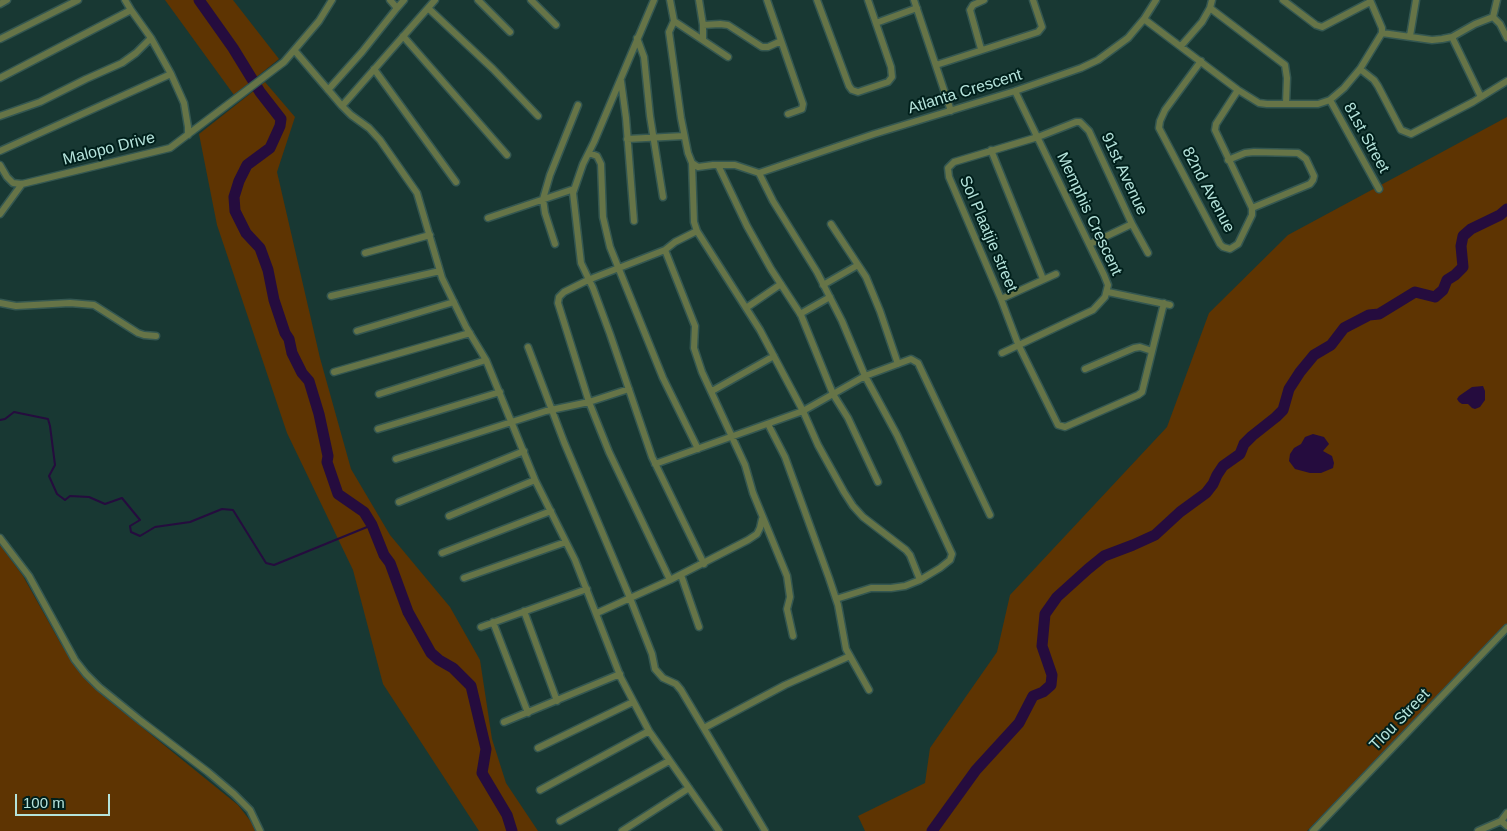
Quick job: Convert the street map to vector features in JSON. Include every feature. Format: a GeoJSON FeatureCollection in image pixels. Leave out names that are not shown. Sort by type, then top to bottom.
{"type":"FeatureCollection","features":[{"type":"Feature","properties":{"kind":"street"},"geometry":{"type":"LineString","coordinates":[[0,4],[7,0]]}},
{"type":"Feature","properties":{"kind":"street"},"geometry":{"type":"LineString","coordinates":[[0,39],[78,0]]}},
{"type":"Feature","properties":{"kind":"street"},"geometry":{"type":"LineString","coordinates":[[125,0],[171,74],[184,104],[188,135]]}},
{"type":"Feature","properties":{"kind":"street","name":"Malopo Drive"},"geometry":{"type":"LineString","coordinates":[[22,184],[170,148],[268,75],[295,52],[319,21],[332,0]]}},
{"type":"Feature","properties":{"kind":"street"},"geometry":{"type":"LineString","coordinates":[[390,0],[397,8]]}},
{"type":"Feature","properties":{"kind":"street"},"geometry":{"type":"LineString","coordinates":[[328,90],[404,0]]}},
{"type":"Feature","properties":{"kind":"street"},"geometry":{"type":"LineString","coordinates":[[342,106],[435,0]]}},
{"type":"Feature","properties":{"kind":"street"},"geometry":{"type":"LineString","coordinates":[[478,0],[510,32]]}},
{"type":"Feature","properties":{"kind":"street"},"geometry":{"type":"LineString","coordinates":[[531,0],[556,25]]}},
{"type":"Feature","properties":{"kind":"street"},"geometry":{"type":"LineString","coordinates":[[654,0],[574,189],[581,263],[606,325],[655,464],[704,564]]}},
{"type":"Feature","properties":{"kind":"street"},"geometry":{"type":"LineString","coordinates":[[670,0],[674,21],[669,32],[684,136],[692,163],[694,222],[697,231],[774,356],[803,411],[818,445],[853,506],[863,517],[906,550],[910,555],[920,580]]}},
{"type":"Feature","properties":{"kind":"street"},"geometry":{"type":"LineString","coordinates":[[699,0],[703,40]]}},
{"type":"Feature","properties":{"kind":"street"},"geometry":{"type":"LineString","coordinates":[[767,0],[803,104],[802,109],[788,114]]}},
{"type":"Feature","properties":{"kind":"street"},"geometry":{"type":"LineString","coordinates":[[817,0],[849,86],[852,90],[858,92],[888,82],[892,77],[891,68],[868,0]]}},
{"type":"Feature","properties":{"kind":"street"},"geometry":{"type":"LineString","coordinates":[[914,0],[951,111]]}},
{"type":"Feature","properties":{"kind":"street"},"geometry":{"type":"LineString","coordinates":[[981,49],[970,10],[973,5],[984,0]]}},
{"type":"Feature","properties":{"kind":"street"},"geometry":{"type":"LineString","coordinates":[[936,65],[1038,32],[1042,27],[1033,0]]}},
{"type":"Feature","properties":{"kind":"street","name":"Atlanta Crescent"},"geometry":{"type":"LineString","coordinates":[[759,173],[1081,68],[1098,60],[1128,38],[1144,19],[1156,0]]}},
{"type":"Feature","properties":{"kind":"street"},"geometry":{"type":"LineString","coordinates":[[1181,46],[1202,22],[1212,0]]}},
{"type":"Feature","properties":{"kind":"street"},"geometry":{"type":"LineString","coordinates":[[1144,19],[1238,90],[1259,103],[1318,104],[1330,100],[1344,88],[1360,69],[1382,33],[1382,28],[1370,1],[1322,27],[1316,25],[1282,0]]}},
{"type":"Feature","properties":{"kind":"street"},"geometry":{"type":"LineString","coordinates":[[1410,36],[1416,0]]}},
{"type":"Feature","properties":{"kind":"street"},"geometry":{"type":"LineString","coordinates":[[1493,17],[1497,0]]}},
{"type":"Feature","properties":{"kind":"street"},"geometry":{"type":"LineString","coordinates":[[428,8],[493,69],[538,116]]}},
{"type":"Feature","properties":{"kind":"street"},"geometry":{"type":"LineString","coordinates":[[876,23],[917,8]]}},
{"type":"Feature","properties":{"kind":"street"},"geometry":{"type":"LineString","coordinates":[[1210,8],[1285,65],[1287,78],[1286,103]]}},
{"type":"Feature","properties":{"kind":"street"},"geometry":{"type":"LineString","coordinates":[[0,78],[131,10]]}},
{"type":"Feature","properties":{"kind":"street"},"geometry":{"type":"LineString","coordinates":[[1382,33],[1432,40],[1452,37],[1475,24],[1493,17]]}},
{"type":"Feature","properties":{"kind":"street"},"geometry":{"type":"LineString","coordinates":[[1493,17],[1500,24],[1507,38]]}},
{"type":"Feature","properties":{"kind":"street"},"geometry":{"type":"LineString","coordinates":[[674,21],[728,58]]}},
{"type":"Feature","properties":{"kind":"street"},"geometry":{"type":"LineString","coordinates":[[703,25],[728,25],[762,47],[768,47],[781,41]]}},
{"type":"Feature","properties":{"kind":"street"},"geometry":{"type":"LineString","coordinates":[[403,36],[507,155]]}},
{"type":"Feature","properties":{"kind":"street"},"geometry":{"type":"LineString","coordinates":[[1452,37],[1481,97]]}},
{"type":"Feature","properties":{"kind":"street"},"geometry":{"type":"LineString","coordinates":[[0,116],[40,102],[122,63],[136,53],[150,38]]}},
{"type":"Feature","properties":{"kind":"street"},"geometry":{"type":"LineString","coordinates":[[638,38],[644,57],[653,138],[663,197]]}},
{"type":"Feature","properties":{"kind":"street"},"geometry":{"type":"LineString","coordinates":[[295,52],[342,106],[369,128],[380,140],[418,193],[440,271],[470,333],[486,360],[535,480],[587,589],[633,702],[649,731],[719,831]]}},
{"type":"Feature","properties":{"kind":"street","name":"82nd Avenue"},"geometry":{"type":"LineString","coordinates":[[1200,61],[1166,110],[1160,121],[1160,128],[1220,244],[1223,248],[1230,249],[1238,244],[1252,215],[1252,208],[1215,130],[1216,124],[1238,90]]}},
{"type":"Feature","properties":{"kind":"street"},"geometry":{"type":"LineString","coordinates":[[374,69],[456,182]]}},
{"type":"Feature","properties":{"kind":"street"},"geometry":{"type":"LineString","coordinates":[[1360,69],[1374,80],[1401,130],[1411,134],[1507,81]]}},
{"type":"Feature","properties":{"kind":"street"},"geometry":{"type":"LineString","coordinates":[[0,151],[171,74]]}},
{"type":"Feature","properties":{"kind":"street"},"geometry":{"type":"LineString","coordinates":[[620,80],[634,221]]}},
{"type":"Feature","properties":{"kind":"street","name":"Memphis Crescent"},"geometry":{"type":"LineString","coordinates":[[1002,353],[1093,310],[1108,292],[1108,285],[1090,244],[1015,91]]}},
{"type":"Feature","properties":{"kind":"street","name":"81st Street"},"geometry":{"type":"LineString","coordinates":[[1330,100],[1378,189]]}},
{"type":"Feature","properties":{"kind":"street"},"geometry":{"type":"LineString","coordinates":[[555,244],[545,214],[543,198],[550,175],[578,105]]}},
{"type":"Feature","properties":{"kind":"street","name":"91st Avenue"},"geometry":{"type":"LineString","coordinates":[[1038,137],[1076,122],[1083,124],[1089,131],[1132,224],[1148,253]]}},
{"type":"Feature","properties":{"kind":"street"},"geometry":{"type":"LineString","coordinates":[[627,139],[684,136]]}},
{"type":"Feature","properties":{"kind":"street","name":"Sol Plaatjie street"},"geometry":{"type":"LineString","coordinates":[[1038,137],[954,162],[948,172],[1001,298],[1018,344],[1055,424],[1061,427],[1138,395],[1144,387],[1152,351],[1167,304],[1108,292]]}},
{"type":"Feature","properties":{"kind":"street"},"geometry":{"type":"LineString","coordinates":[[991,150],[1044,280]]}},
{"type":"Feature","properties":{"kind":"street"},"geometry":{"type":"LineString","coordinates":[[1228,160],[1245,153],[1254,152],[1298,154],[1306,159],[1314,176],[1310,184],[1252,208]]}},
{"type":"Feature","properties":{"kind":"street"},"geometry":{"type":"LineString","coordinates":[[588,153],[597,156],[601,164],[603,217],[610,247],[663,378],[698,449]]}},
{"type":"Feature","properties":{"kind":"street"},"geometry":{"type":"LineString","coordinates":[[692,163],[698,167],[735,165],[759,173],[772,201],[830,297],[865,376],[897,435],[952,554],[950,560],[920,580],[905,586],[871,588],[836,599]]}},
{"type":"Feature","properties":{"kind":"street"},"geometry":{"type":"LineString","coordinates":[[0,165],[7,177],[13,182],[22,184],[0,214]]}},
{"type":"Feature","properties":{"kind":"street"},"geometry":{"type":"LineString","coordinates":[[718,165],[739,209],[800,314],[833,394],[848,418],[878,482]]}},
{"type":"Feature","properties":{"kind":"street"},"geometry":{"type":"LineString","coordinates":[[488,218],[574,189]]}},
{"type":"Feature","properties":{"kind":"street"},"geometry":{"type":"LineString","coordinates":[[832,224],[866,277],[898,364]]}},
{"type":"Feature","properties":{"kind":"street"},"geometry":{"type":"LineString","coordinates":[[1090,244],[1132,224]]}},
{"type":"Feature","properties":{"kind":"street"},"geometry":{"type":"LineString","coordinates":[[670,580],[610,452],[589,402],[558,303],[558,297],[588,280],[665,250],[675,242],[697,231]]}},
{"type":"Feature","properties":{"kind":"street"},"geometry":{"type":"LineString","coordinates":[[365,253],[430,235]]}},
{"type":"Feature","properties":{"kind":"street"},"geometry":{"type":"LineString","coordinates":[[665,250],[694,326],[694,348],[702,372],[733,437],[787,576],[790,597],[787,609],[793,636]]}},
{"type":"Feature","properties":{"kind":"street"},"geometry":{"type":"LineString","coordinates":[[823,285],[858,265]]}},
{"type":"Feature","properties":{"kind":"street"},"geometry":{"type":"LineString","coordinates":[[330,296],[440,271]]}},
{"type":"Feature","properties":{"kind":"street"},"geometry":{"type":"LineString","coordinates":[[1001,298],[1056,274]]}},
{"type":"Feature","properties":{"kind":"street"},"geometry":{"type":"LineString","coordinates":[[746,308],[781,284]]}},
{"type":"Feature","properties":{"kind":"street"},"geometry":{"type":"LineString","coordinates":[[800,314],[830,297]]}},
{"type":"Feature","properties":{"kind":"street"},"geometry":{"type":"LineString","coordinates":[[357,331],[454,302]]}},
{"type":"Feature","properties":{"kind":"street"},"geometry":{"type":"LineString","coordinates":[[0,303],[16,306],[70,303],[94,305],[138,334],[156,336]]}},
{"type":"Feature","properties":{"kind":"street"},"geometry":{"type":"LineString","coordinates":[[334,372],[470,333]]}},
{"type":"Feature","properties":{"kind":"street"},"geometry":{"type":"LineString","coordinates":[[528,347],[564,442],[630,598],[652,654],[655,670],[663,678],[676,684],[681,690],[766,831]]}},
{"type":"Feature","properties":{"kind":"street"},"geometry":{"type":"LineString","coordinates":[[1085,369],[1134,348],[1140,347],[1152,351]]}},
{"type":"Feature","properties":{"kind":"street"},"geometry":{"type":"LineString","coordinates":[[712,391],[774,356]]}},
{"type":"Feature","properties":{"kind":"street"},"geometry":{"type":"LineString","coordinates":[[655,464],[803,411],[865,376],[911,359],[918,363],[990,514]]}},
{"type":"Feature","properties":{"kind":"street"},"geometry":{"type":"LineString","coordinates":[[379,394],[486,360]]}},
{"type":"Feature","properties":{"kind":"street"},"geometry":{"type":"LineString","coordinates":[[396,459],[512,422],[589,402],[629,389]]}},
{"type":"Feature","properties":{"kind":"street"},"geometry":{"type":"LineString","coordinates":[[378,429],[500,392]]}},
{"type":"Feature","properties":{"kind":"street"},"geometry":{"type":"LineString","coordinates":[[768,424],[785,458],[836,599],[846,648],[870,690]]}},
{"type":"Feature","properties":{"kind":"street"},"geometry":{"type":"LineString","coordinates":[[399,502],[524,451]]}},
{"type":"Feature","properties":{"kind":"street"},"geometry":{"type":"LineString","coordinates":[[449,516],[535,480]]}},
{"type":"Feature","properties":{"kind":"street"},"geometry":{"type":"LineString","coordinates":[[442,553],[551,511]]}},
{"type":"Feature","properties":{"kind":"street"},"geometry":{"type":"LineString","coordinates":[[597,613],[704,564],[757,534],[762,515]]}},
{"type":"Feature","properties":{"kind":"street"},"geometry":{"type":"LineString","coordinates":[[0,538],[29,576],[75,660],[86,674],[99,687],[234,794],[250,810],[260,831]]}},
{"type":"Feature","properties":{"kind":"street"},"geometry":{"type":"LineString","coordinates":[[464,578],[566,542]]}},
{"type":"Feature","properties":{"kind":"street"},"geometry":{"type":"LineString","coordinates":[[681,575],[700,627]]}},
{"type":"Feature","properties":{"kind":"street"},"geometry":{"type":"LineString","coordinates":[[481,627],[587,589]]}},
{"type":"Feature","properties":{"kind":"street"},"geometry":{"type":"LineString","coordinates":[[524,611],[557,701]]}},
{"type":"Feature","properties":{"kind":"street"},"geometry":{"type":"LineString","coordinates":[[493,622],[528,713]]}},
{"type":"Feature","properties":{"kind":"street","name":"Tlou Street"},"geometry":{"type":"LineString","coordinates":[[1314,831],[1507,628]]}},
{"type":"Feature","properties":{"kind":"street"},"geometry":{"type":"LineString","coordinates":[[704,728],[785,685],[850,656]]}},
{"type":"Feature","properties":{"kind":"street"},"geometry":{"type":"LineString","coordinates":[[504,722],[620,674]]}},
{"type":"Feature","properties":{"kind":"street"},"geometry":{"type":"LineString","coordinates":[[538,748],[633,702]]}},
{"type":"Feature","properties":{"kind":"street"},"geometry":{"type":"LineString","coordinates":[[540,790],[649,731]]}},
{"type":"Feature","properties":{"kind":"street"},"geometry":{"type":"LineString","coordinates":[[560,821],[669,761]]}},
{"type":"Feature","properties":{"kind":"street"},"geometry":{"type":"LineString","coordinates":[[622,831],[689,788]]}},
{"type":"Feature","properties":{"kind":"street"},"geometry":{"type":"LineString","coordinates":[[1478,831],[1489,829],[1501,821],[1507,813]]}},
{"type":"Feature","properties":{"kind":"street"},"geometry":{"type":"LineString","coordinates":[[1501,821],[1507,826]]}},
{"type":"Feature","properties":{"kind":"shaded area"},"geometry":{"type":"Polygon","coordinates":[[[165,0],[233,0],[279,59],[234,95],[165,0]]]}},
{"type":"Feature","properties":{"kind":"shaded area"},"geometry":{"type":"Polygon","coordinates":[[[265,82],[295,117],[277,172],[320,358],[351,469],[390,535],[450,607],[480,660],[492,739],[506,783],[538,831],[479,831],[383,684],[353,570],[287,433],[217,225],[199,134],[265,82]]]}},
{"type":"Feature","properties":{"kind":"shaded area"},"geometry":{"type":"Polygon","coordinates":[[[1507,117],[1507,624],[1307,831],[865,831],[858,816],[925,783],[930,748],[997,652],[1010,595],[1167,427],[1209,313],[1288,235],[1507,117]]]}},
{"type":"Feature","properties":{"kind":"shaded area"},"geometry":{"type":"Polygon","coordinates":[[[1483,386],[1485,400],[1480,407],[1472,408],[1468,404],[1462,404],[1457,399],[1472,387],[1483,386]]]}},
{"type":"Feature","properties":{"kind":"shaded area"},"geometry":{"type":"Polygon","coordinates":[[[1313,434],[1324,437],[1329,444],[1323,451],[1332,456],[1334,463],[1333,468],[1321,473],[1310,473],[1295,469],[1289,461],[1290,454],[1294,448],[1301,444],[1305,437],[1313,434]]]}},
{"type":"Feature","properties":{"kind":"shaded area"},"geometry":{"type":"Polygon","coordinates":[[[0,545],[23,576],[61,644],[80,671],[101,694],[238,805],[252,823],[255,831],[0,831],[0,545]]]}},
{"type":"Feature","properties":{"kind":"waterway"},"geometry":{"type":"LineString","coordinates":[[199,0],[233,48],[260,92],[281,119],[280,126],[270,148],[247,165],[234,197],[235,211],[246,233],[260,248],[268,270],[274,300],[285,333],[289,339],[292,353],[302,373],[309,381],[319,414],[328,456],[327,462],[338,494],[364,512],[372,525],[384,555],[390,563],[408,612],[431,653],[453,668],[471,686],[486,749],[482,773],[507,815],[512,831]]}},
{"type":"Feature","properties":{"kind":"waterway"},"geometry":{"type":"LineString","coordinates":[[932,831],[976,770],[1019,723],[1033,696],[1043,692],[1051,685],[1052,675],[1042,646],[1045,614],[1057,597],[1104,556],[1155,535],[1180,512],[1206,493],[1223,466],[1240,454],[1244,444],[1283,410],[1289,389],[1300,372],[1314,355],[1331,345],[1344,328],[1369,315],[1379,314],[1415,292],[1435,297],[1443,290],[1447,280],[1463,267],[1461,246],[1463,236],[1471,229],[1500,215],[1507,209]]}},
{"type":"Feature","properties":{"kind":"waterway"},"geometry":{"type":"LineString","coordinates":[[0,420],[5,419],[14,412],[48,419],[55,465],[49,476],[57,494],[65,500],[70,496],[89,497],[105,504],[122,498],[140,520],[130,526],[131,532],[140,536],[155,527],[190,522],[222,509],[233,510],[266,563],[274,565],[372,525]]}}]}
